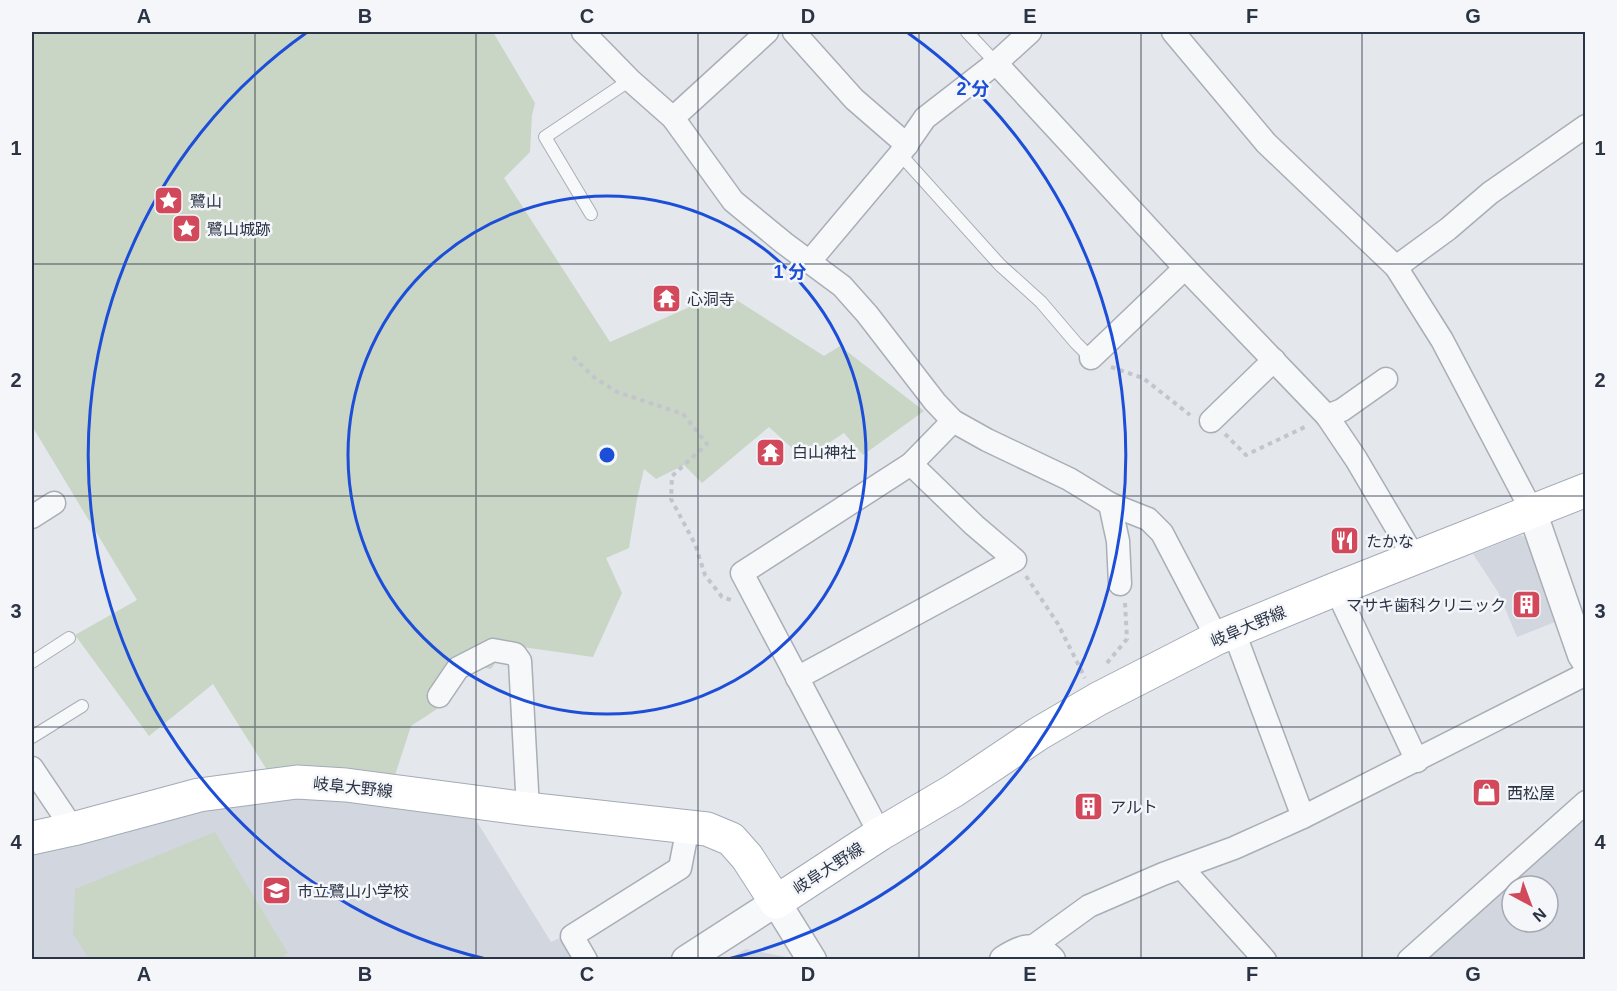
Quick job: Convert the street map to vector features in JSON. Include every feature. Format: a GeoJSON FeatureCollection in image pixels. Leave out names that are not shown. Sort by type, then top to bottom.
{"type":"FeatureCollection","features":[{"type":"Feature","properties":{"kind":"main road","name":"岐阜大野線"},"geometry":{"type":"LineString","coordinates":[[32,838],[199,795],[297,782],[346,785],[528,809],[707,829],[731,839],[747,856],[776,902],[880,834],[953,791],[1038,734],[1088,705],[1226,635],[1586,490]]}},
{"type":"Feature","properties":{"kind":"street"},"geometry":{"type":"LineString","coordinates":[[583,32],[630,80],[673,118],[733,201],[842,286],[867,314],[935,402],[953,421],[1069,479],[1110,504],[1148,519],[1162,533],[1226,635],[1303,817]]}},
{"type":"Feature","properties":{"kind":"street"},"geometry":{"type":"LineString","coordinates":[[673,118],[767,32]]}},
{"type":"Feature","properties":{"kind":"street"},"geometry":{"type":"LineString","coordinates":[[794,32],[854,99],[904,149]]}},
{"type":"Feature","properties":{"kind":"street"},"geometry":{"type":"LineString","coordinates":[[810,261],[904,149],[925,118],[996,63],[1030,32]]}},
{"type":"Feature","properties":{"kind":"street"},"geometry":{"type":"LineString","coordinates":[[1173,32],[1266,143],[1396,267],[1442,340],[1532,511],[1586,661]]}},
{"type":"Feature","properties":{"kind":"street"},"geometry":{"type":"LineString","coordinates":[[996,63],[1327,416],[1356,459],[1415,559]]}},
{"type":"Feature","properties":{"kind":"street"},"geometry":{"type":"LineString","coordinates":[[1396,267],[1448,229],[1490,193],[1586,126]]}},
{"type":"Feature","properties":{"kind":"street"},"geometry":{"type":"LineString","coordinates":[[1091,358],[1185,267]]}},
{"type":"Feature","properties":{"kind":"street"},"geometry":{"type":"LineString","coordinates":[[1211,421],[1274,360]]}},
{"type":"Feature","properties":{"kind":"street"},"geometry":{"type":"LineString","coordinates":[[1327,416],[1342,410],[1386,379]]}},
{"type":"Feature","properties":{"kind":"street"},"geometry":{"type":"LineString","coordinates":[[880,834],[742,573],[911,464],[953,421]]}},
{"type":"Feature","properties":{"kind":"street"},"geometry":{"type":"LineString","coordinates":[[797,678],[1015,560],[974,525],[911,464]]}},
{"type":"Feature","properties":{"kind":"street"},"geometry":{"type":"LineString","coordinates":[[32,517],[54,503]]}},
{"type":"Feature","properties":{"kind":"street"},"geometry":{"type":"LineString","coordinates":[[1110,504],[1118,541],[1120,584]]}},
{"type":"Feature","properties":{"kind":"street"},"geometry":{"type":"LineString","coordinates":[[1336,589],[1417,761]]}},
{"type":"Feature","properties":{"kind":"street"},"geometry":{"type":"LineString","coordinates":[[439,696],[458,668],[493,650],[515,654],[520,661],[528,809]]}},
{"type":"Feature","properties":{"kind":"street"},"geometry":{"type":"LineString","coordinates":[[1004,960],[1020,950],[1041,954],[1089,906],[1234,848],[1303,817],[1586,674]]}},
{"type":"Feature","properties":{"kind":"street"},"geometry":{"type":"LineString","coordinates":[[32,768],[74,829]]}},
{"type":"Feature","properties":{"kind":"street"},"geometry":{"type":"LineString","coordinates":[[1409,960],[1586,802]]}},
{"type":"Feature","properties":{"kind":"street"},"geometry":{"type":"LineString","coordinates":[[586,960],[572,936],[680,868],[688,827]]}},
{"type":"Feature","properties":{"kind":"street"},"geometry":{"type":"LineString","coordinates":[[1182,868],[1265,960]]}},
{"type":"Feature","properties":{"kind":"street"},"geometry":{"type":"LineString","coordinates":[[686,960],[776,902],[812,960]]}},
{"type":"Feature","properties":{"kind":"lane"},"geometry":{"type":"LineString","coordinates":[[967,32],[996,63]]}},
{"type":"Feature","properties":{"kind":"lane"},"geometry":{"type":"LineString","coordinates":[[591,214],[545,136],[630,80]]}},
{"type":"Feature","properties":{"kind":"lane"},"geometry":{"type":"LineString","coordinates":[[904,149],[1000,265],[1041,302],[1091,358]]}},
{"type":"Feature","properties":{"kind":"lane"},"geometry":{"type":"LineString","coordinates":[[32,662],[69,638]]}},
{"type":"Feature","properties":{"kind":"lane"},"geometry":{"type":"LineString","coordinates":[[32,737],[82,706]]}},
{"type":"Feature","properties":{"kind":"path"},"geometry":{"type":"LineString","coordinates":[[573,357],[595,378],[617,392],[683,414],[707,444],[672,476],[671,499],[695,544],[705,575],[722,597],[736,602],[754,597]]}},
{"type":"Feature","properties":{"kind":"path"},"geometry":{"type":"LineString","coordinates":[[1091,358],[1143,378],[1188,415],[1211,421],[1246,455],[1327,416]]}},
{"type":"Feature","properties":{"kind":"path"},"geometry":{"type":"LineString","coordinates":[[1015,560],[1058,624],[1085,679],[1093,675]]}},
{"type":"Feature","properties":{"kind":"path"},"geometry":{"type":"LineString","coordinates":[[1101,671],[1127,639],[1124,592],[1120,584]]}},
{"type":"Feature","properties":{"kind":"shaded area"},"geometry":{"type":"Polygon","coordinates":[[[1521,535],[1530,541],[1560,620],[1517,637],[1498,592],[1473,554],[1521,535]]]}},
{"type":"Feature","properties":{"kind":"shaded area","name":"市立鷺山小学校"},"geometry":{"type":"Polygon","coordinates":[[[303,795],[474,817],[551,942],[562,937],[576,959],[32,959],[32,845],[219,803],[303,795]]]}},
{"type":"Feature","properties":{"kind":"shaded area"},"geometry":{"type":"Polygon","coordinates":[[[1585,814],[1585,959],[1425,959],[1500,891],[1500,934],[1560,934],[1560,874],[1519,874],[1585,814]]]}},
{"type":"Feature","properties":{"kind":"shaded area"},"geometry":{"type":"Polygon","coordinates":[[[746,949],[786,957],[788,959],[729,959],[746,949]]]}},
{"type":"Feature","properties":{"kind":"green space"},"geometry":{"type":"Polygon","coordinates":[[[32,32],[493,32],[535,103],[530,152],[504,178],[610,342],[724,292],[824,356],[840,346],[924,411],[863,455],[844,433],[804,459],[769,427],[702,483],[684,465],[656,479],[644,469],[629,548],[606,558],[622,593],[593,657],[508,645],[491,669],[452,661],[432,687],[437,709],[411,726],[395,775],[267,770],[213,684],[149,736],[75,635],[137,600],[32,426],[32,32]]]}},
{"type":"Feature","properties":{"kind":"green space"},"geometry":{"type":"Polygon","coordinates":[[[215,832],[288,953],[278,960],[89,959],[73,934],[75,889],[215,832]]]}},
{"type":"Feature","properties":{"kind":"place","name":"鷺山"},"geometry":{"type":"Point","coordinates":[169,201]}},
{"type":"Feature","properties":{"kind":"place","name":"鷺山城跡"},"geometry":{"type":"Point","coordinates":[186,229]}},
{"type":"Feature","properties":{"kind":"place","name":"心洞寺"},"geometry":{"type":"Point","coordinates":[666,299]}},
{"type":"Feature","properties":{"kind":"place","name":"白山神社"},"geometry":{"type":"Point","coordinates":[771,452]}},
{"type":"Feature","properties":{"kind":"place","name":"たかな"},"geometry":{"type":"Point","coordinates":[1345,541]}},
{"type":"Feature","properties":{"kind":"place","name":"マサキ歯科クリニック"},"geometry":{"type":"Point","coordinates":[1527,605]}},
{"type":"Feature","properties":{"kind":"place","name":"西松屋"},"geometry":{"type":"Point","coordinates":[1486,793]}},
{"type":"Feature","properties":{"kind":"place","name":"アルト"},"geometry":{"type":"Point","coordinates":[1089,807]}},
{"type":"Feature","properties":{"kind":"place","name":"市立鷺山小学校"},"geometry":{"type":"Point","coordinates":[276,891]}}]}
